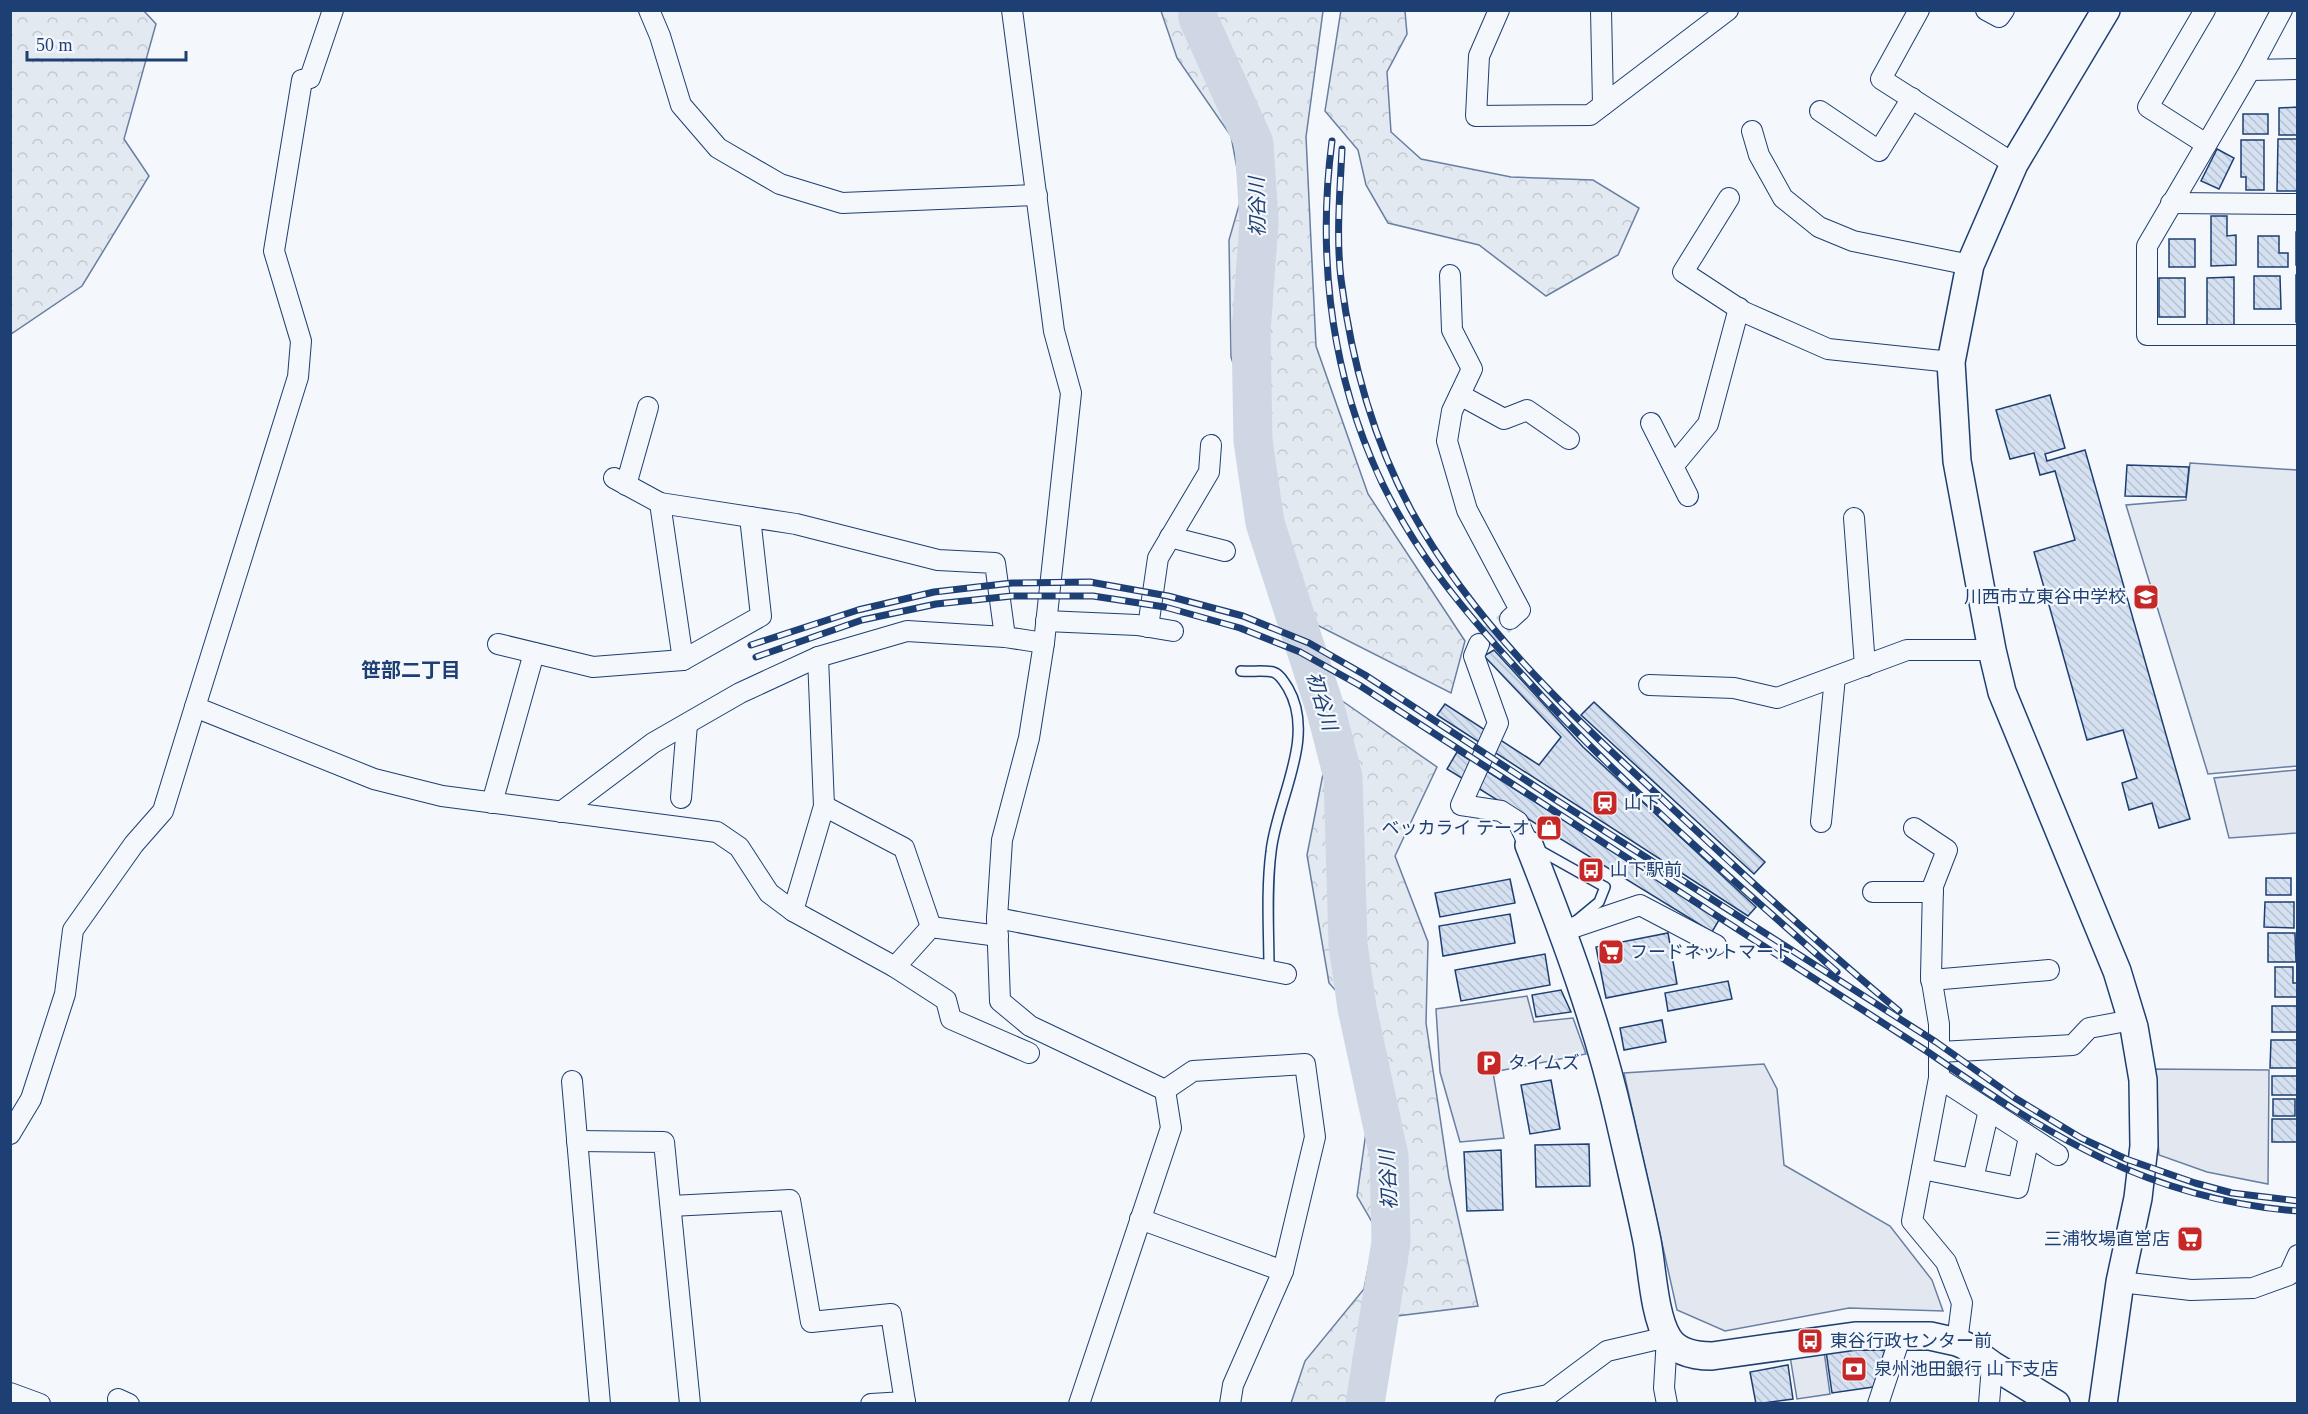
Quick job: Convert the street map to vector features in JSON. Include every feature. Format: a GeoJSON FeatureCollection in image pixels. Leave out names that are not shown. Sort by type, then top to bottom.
{"type":"FeatureCollection","features":[{"type":"Feature","properties":{"kind":"street"},"geometry":{"type":"LineString","coordinates":[[10,1134],[31,1099],[65,994],[74,930],[134,844],[163,811],[298,377],[301,341],[274,251],[302,80],[310,78],[333,10]]}},
{"type":"Feature","properties":{"kind":"street"},"geometry":{"type":"LineString","coordinates":[[649,10],[660,36],[681,105],[717,148],[780,184],[842,203],[1037,195]]}},
{"type":"Feature","properties":{"kind":"street"},"geometry":{"type":"LineString","coordinates":[[1012,10],[1054,331],[1071,393],[1044,643],[1029,738],[1002,840],[998,927],[1000,1001],[1030,1026],[1165,1090]]}},
{"type":"Feature","properties":{"kind":"street"},"geometry":{"type":"LineString","coordinates":[[1499,10],[1479,56],[1476,116],[1590,115],[1728,10]]}},
{"type":"Feature","properties":{"kind":"street"},"geometry":{"type":"LineString","coordinates":[[1602,10],[1603,105]]}},
{"type":"Feature","properties":{"kind":"street"},"geometry":{"type":"LineString","coordinates":[[1919,10],[1881,79],[2014,164]]}},
{"type":"Feature","properties":{"kind":"street"},"geometry":{"type":"LineString","coordinates":[[1986,10],[1999,17],[2004,10]]}},
{"type":"Feature","properties":{"kind":"street"},"geometry":{"type":"LineString","coordinates":[[2103,1404],[2120,1282],[2138,1198],[2144,1146],[2143,1080],[2132,1020],[2117,971],[2002,692],[1957,462],[1951,362],[1970,265],[2014,164],[2106,10]]}},
{"type":"Feature","properties":{"kind":"street"},"geometry":{"type":"LineString","coordinates":[[2205,10],[2148,107],[2206,144]]}},
{"type":"Feature","properties":{"kind":"street"},"geometry":{"type":"LineString","coordinates":[[2277,12],[2250,70],[2147,246],[2147,335],[2298,335]]}},
{"type":"Feature","properties":{"kind":"street"},"geometry":{"type":"LineString","coordinates":[[2250,70],[2298,69]]}},
{"type":"Feature","properties":{"kind":"street"},"geometry":{"type":"LineString","coordinates":[[1820,111],[1880,151],[1912,98]]}},
{"type":"Feature","properties":{"kind":"street"},"geometry":{"type":"LineString","coordinates":[[1752,131],[1758,154],[1783,198],[1819,227],[1853,242],[1970,265]]}},
{"type":"Feature","properties":{"kind":"street"},"geometry":{"type":"LineString","coordinates":[[1728,198],[1683,272],[1738,308],[1828,349],[1951,362]]}},
{"type":"Feature","properties":{"kind":"street"},"geometry":{"type":"LineString","coordinates":[[2171,203],[2298,204]]}},
{"type":"Feature","properties":{"kind":"street"},"geometry":{"type":"LineString","coordinates":[[1450,275],[1452,330],[1473,369],[1452,411],[1447,441],[1467,510],[1520,610],[1510,619]]}},
{"type":"Feature","properties":{"kind":"street"},"geometry":{"type":"LineString","coordinates":[[1674,465],[1708,424],[1738,308]]}},
{"type":"Feature","properties":{"kind":"street"},"geometry":{"type":"LineString","coordinates":[[1460,395],[1504,419],[1527,410],[1569,439]]}},
{"type":"Feature","properties":{"kind":"street"},"geometry":{"type":"LineString","coordinates":[[648,406],[620,481],[660,503],[796,524],[938,560],[995,563],[1005,637]]}},
{"type":"Feature","properties":{"kind":"street"},"geometry":{"type":"LineString","coordinates":[[1651,423],[1688,496]]}},
{"type":"Feature","properties":{"kind":"street"},"geometry":{"type":"LineString","coordinates":[[1148,627],[1158,558],[1209,472],[1211,445]]}},
{"type":"Feature","properties":{"kind":"street"},"geometry":{"type":"LineString","coordinates":[[660,503],[683,660]]}},
{"type":"Feature","properties":{"kind":"street"},"geometry":{"type":"LineString","coordinates":[[498,644],[593,667],[683,660],[761,616],[750,517]]}},
{"type":"Feature","properties":{"kind":"street"},"geometry":{"type":"LineString","coordinates":[[1854,518],[1865,666]]}},
{"type":"Feature","properties":{"kind":"street"},"geometry":{"type":"LineString","coordinates":[[1170,537],[1225,551]]}},
{"type":"Feature","properties":{"kind":"street"},"geometry":{"type":"LineString","coordinates":[[1046,621],[1148,627],[1173,631]]}},
{"type":"Feature","properties":{"kind":"street"},"geometry":{"type":"LineString","coordinates":[[561,812],[653,743],[740,693],[818,657],[908,631],[1005,637],[1044,643]]}},
{"type":"Feature","properties":{"kind":"street"},"geometry":{"type":"LineString","coordinates":[[1479,644],[1474,656],[1498,723],[1461,805],[1501,811],[1518,822],[1563,931],[1595,1021],[1647,1241],[1660,1319],[1667,1337],[1674,1345],[1699,1356],[1855,1336],[1930,1336],[1957,1342],[1976,1352],[1992,1365],[2056,1404]]}},
{"type":"Feature","properties":{"kind":"street"},"geometry":{"type":"LineString","coordinates":[[1649,685],[1734,687],[1777,698],[1907,650],[1992,650]]}},
{"type":"Feature","properties":{"kind":"street"},"geometry":{"type":"LineString","coordinates":[[492,803],[534,653]]}},
{"type":"Feature","properties":{"kind":"street"},"geometry":{"type":"LineString","coordinates":[[793,911],[824,806],[818,657]]}},
{"type":"Feature","properties":{"kind":"street"},"geometry":{"type":"LineString","coordinates":[[1821,822],[1835,677]]}},
{"type":"Feature","properties":{"kind":"street"},"geometry":{"type":"LineString","coordinates":[[195,707],[374,779],[442,796],[717,832],[739,847],[770,893],[793,911],[895,968],[946,1000],[951,1019],[1029,1053]]}},
{"type":"Feature","properties":{"kind":"street"},"geometry":{"type":"LineString","coordinates":[[681,798],[687,724]]}},
{"type":"Feature","properties":{"kind":"street"},"geometry":{"type":"LineString","coordinates":[[824,806],[904,848],[931,927]]}},
{"type":"Feature","properties":{"kind":"street"},"geometry":{"type":"LineString","coordinates":[[1914,828],[1947,850],[1933,886],[1931,980],[1939,1024],[1939,1078],[1912,1221],[1946,1262],[1962,1303],[1957,1342]]}},
{"type":"Feature","properties":{"kind":"street"},"geometry":{"type":"LineString","coordinates":[[1873,892],[1933,892]]}},
{"type":"Feature","properties":{"kind":"street"},"geometry":{"type":"LineString","coordinates":[[1563,931],[1640,905],[1716,945]]}},
{"type":"Feature","properties":{"kind":"street"},"geometry":{"type":"LineString","coordinates":[[895,968],[931,927],[998,927],[1277,972]]}},
{"type":"Feature","properties":{"kind":"street"},"geometry":{"type":"LineString","coordinates":[[1931,980],[2049,970]]}},
{"type":"Feature","properties":{"kind":"street"},"geometry":{"type":"LineString","coordinates":[[1939,1052],[2073,1044],[2089,1028],[2132,1020]]}},
{"type":"Feature","properties":{"kind":"street"},"geometry":{"type":"LineString","coordinates":[[1165,1090],[1193,1071],[1305,1064],[1315,1137],[1283,1271],[1233,1385],[1230,1404]]}},
{"type":"Feature","properties":{"kind":"street"},"geometry":{"type":"LineString","coordinates":[[1939,1078],[2058,1155]]}},
{"type":"Feature","properties":{"kind":"street"},"geometry":{"type":"LineString","coordinates":[[572,1081],[600,1404]]}},
{"type":"Feature","properties":{"kind":"street"},"geometry":{"type":"LineString","coordinates":[[1079,1404],[1170,1128],[1165,1090]]}},
{"type":"Feature","properties":{"kind":"street"},"geometry":{"type":"LineString","coordinates":[[1973,1179],[1989,1110]]}},
{"type":"Feature","properties":{"kind":"street"},"geometry":{"type":"LineString","coordinates":[[1922,1169],[2018,1188],[2029,1137]]}},
{"type":"Feature","properties":{"kind":"street"},"geometry":{"type":"LineString","coordinates":[[577,1142],[664,1142],[690,1404]]}},
{"type":"Feature","properties":{"kind":"street"},"geometry":{"type":"LineString","coordinates":[[670,1206],[790,1200],[811,1322],[891,1314],[905,1403],[871,1404]]}},
{"type":"Feature","properties":{"kind":"street"},"geometry":{"type":"LineString","coordinates":[[1140,1219],[1283,1271]]}},
{"type":"Feature","properties":{"kind":"street"},"geometry":{"type":"LineString","coordinates":[[2120,1282],[2191,1290],[2253,1288],[2289,1275],[2298,1255]]}},
{"type":"Feature","properties":{"kind":"street"},"geometry":{"type":"LineString","coordinates":[[1878,1404],[1901,1335]]}},
{"type":"Feature","properties":{"kind":"street"},"geometry":{"type":"LineString","coordinates":[[1505,1404],[1548,1395],[1607,1351],[1667,1337]]}},
{"type":"Feature","properties":{"kind":"street"},"geometry":{"type":"LineString","coordinates":[[1667,1337],[1664,1388],[1667,1404]]}},
{"type":"Feature","properties":{"kind":"street"},"geometry":{"type":"LineString","coordinates":[[1989,1404],[1992,1365]]}},
{"type":"Feature","properties":{"kind":"street"},"geometry":{"type":"LineString","coordinates":[[10,1393],[40,1404]]}},
{"type":"Feature","properties":{"kind":"lane"},"geometry":{"type":"LineString","coordinates":[[1241,671],[1274,672],[1282,678],[1290,691],[1297,718],[1296,751],[1291,777],[1276,823],[1270,853],[1277,972]]}},
{"type":"Feature","properties":{"kind":"lane"},"geometry":{"type":"LineString","coordinates":[[1529,845],[1605,887],[1599,902],[1563,931]]}},
{"type":"Feature","properties":{"kind":"green space"},"geometry":{"type":"Polygon","coordinates":[[[11,10],[144,11],[156,24],[124,139],[149,176],[82,286],[11,334],[11,10]]]}},
{"type":"Feature","properties":{"kind":"green space"},"geometry":{"type":"Polygon","coordinates":[[[1341,10],[1405,11],[1407,34],[1387,72],[1391,132],[1421,159],[1511,177],[1593,180],[1639,208],[1618,255],[1546,296],[1479,245],[1388,223],[1366,185],[1358,150],[1325,111],[1341,10]]]}},
{"type":"Feature","properties":{"kind":"green space"},"geometry":{"type":"Polygon","coordinates":[[[1161,11],[1323,11],[1306,137],[1316,346],[1368,494],[1465,641],[1451,693],[1311,622],[1278,505],[1231,357],[1229,240],[1242,195],[1231,136],[1177,58],[1161,11]]]}},
{"type":"Feature","properties":{"kind":"green space"},"geometry":{"type":"Polygon","coordinates":[[[2190,463],[2297,470],[2297,766],[2208,774],[2126,505],[2186,500],[2190,463]]]}},
{"type":"Feature","properties":{"kind":"green space"},"geometry":{"type":"Polygon","coordinates":[[[1338,698],[1437,767],[1395,856],[1428,942],[1426,1023],[1449,1178],[1478,1306],[1397,1316],[1377,1398],[1370,1403],[1291,1403],[1305,1361],[1364,1289],[1376,1229],[1357,1196],[1379,1040],[1329,983],[1307,855],[1338,698]]]}},
{"type":"Feature","properties":{"kind":"shaded area"},"geometry":{"type":"Polygon","coordinates":[[[2297,770],[2297,833],[2229,838],[2214,778],[2297,770]]]}},
{"type":"Feature","properties":{"kind":"shaded area","name":"タイムズ"},"geometry":{"type":"Polygon","coordinates":[[[1527,996],[1534,1022],[1573,1018],[1586,1054],[1493,1072],[1504,1138],[1460,1142],[1440,1072],[1436,1009],[1527,996]]]}},
{"type":"Feature","properties":{"kind":"shaded area"},"geometry":{"type":"Polygon","coordinates":[[[1764,1064],[1777,1089],[1784,1165],[1890,1226],[1932,1280],[1943,1311],[1849,1308],[1725,1331],[1677,1310],[1624,1073],[1764,1064]]]}},
{"type":"Feature","properties":{"kind":"shaded area"},"geometry":{"type":"Polygon","coordinates":[[[2152,1069],[2269,1070],[2268,1184],[2207,1172],[2159,1155],[2152,1069]]]}},
{"type":"Feature","properties":{"kind":"shaded area"},"geometry":{"type":"Polygon","coordinates":[[[1824,1351],[1830,1394],[1797,1399],[1790,1356],[1824,1351]]]}},
{"type":"Feature","properties":{"kind":"building"},"geometry":{"type":"Polygon","coordinates":[[[2298,107],[2298,135],[2279,135],[2279,108],[2298,107]]]}},
{"type":"Feature","properties":{"kind":"building"},"geometry":{"type":"Polygon","coordinates":[[[2243,114],[2268,114],[2268,134],[2243,134],[2243,114]]]}},
{"type":"Feature","properties":{"kind":"building"},"geometry":{"type":"Polygon","coordinates":[[[2278,139],[2298,139],[2298,191],[2277,191],[2278,139]]]}},
{"type":"Feature","properties":{"kind":"building"},"geometry":{"type":"Polygon","coordinates":[[[2241,140],[2264,140],[2264,190],[2246,190],[2246,177],[2241,177],[2241,140]]]}},
{"type":"Feature","properties":{"kind":"building"},"geometry":{"type":"Polygon","coordinates":[[[2217,149],[2234,158],[2219,189],[2201,181],[2217,149]]]}},
{"type":"Feature","properties":{"kind":"building"},"geometry":{"type":"Polygon","coordinates":[[[2211,216],[2227,216],[2227,236],[2236,235],[2236,265],[2211,266],[2211,216]]]}},
{"type":"Feature","properties":{"kind":"building"},"geometry":{"type":"Polygon","coordinates":[[[2296,232],[2298,232],[2298,265],[2296,265],[2296,232]]]}},
{"type":"Feature","properties":{"kind":"building"},"geometry":{"type":"Polygon","coordinates":[[[2258,236],[2279,236],[2279,253],[2288,253],[2288,267],[2258,267],[2258,236]]]}},
{"type":"Feature","properties":{"kind":"building"},"geometry":{"type":"Polygon","coordinates":[[[2169,239],[2195,239],[2195,267],[2169,267],[2169,239]]]}},
{"type":"Feature","properties":{"kind":"building"},"geometry":{"type":"Polygon","coordinates":[[[2296,275],[2298,275],[2298,322],[2296,322],[2296,275]]]}},
{"type":"Feature","properties":{"kind":"building"},"geometry":{"type":"Polygon","coordinates":[[[2254,276],[2280,276],[2281,309],[2254,309],[2254,276]]]}},
{"type":"Feature","properties":{"kind":"building"},"geometry":{"type":"Polygon","coordinates":[[[2234,277],[2234,325],[2207,325],[2207,278],[2234,277]]]}},
{"type":"Feature","properties":{"kind":"building"},"geometry":{"type":"Polygon","coordinates":[[[2159,278],[2185,278],[2185,317],[2159,317],[2159,278]]]}},
{"type":"Feature","properties":{"kind":"building"},"geometry":{"type":"Polygon","coordinates":[[[2050,395],[2065,448],[2045,454],[2047,461],[2085,450],[2190,819],[2159,828],[2152,803],[2129,810],[2122,783],[2137,778],[2123,730],[2087,740],[2034,552],[2075,540],[2055,471],[2040,475],[2034,453],[2010,459],[1996,410],[2050,395]]]}},
{"type":"Feature","properties":{"kind":"building"},"geometry":{"type":"Polygon","coordinates":[[[2127,465],[2189,467],[2186,497],[2125,496],[2127,465]]]}},
{"type":"Feature","properties":{"kind":"building"},"geometry":{"type":"Polygon","coordinates":[[[1494,650],[1583,747],[1756,907],[1748,916],[1437,715],[1445,704],[1539,765],[1561,737],[1484,656],[1494,650]]]}},
{"type":"Feature","properties":{"kind":"building"},"geometry":{"type":"Polygon","coordinates":[[[1594,702],[1765,862],[1754,874],[1581,715],[1594,702]]]}},
{"type":"Feature","properties":{"kind":"building"},"geometry":{"type":"Polygon","coordinates":[[[1457,752],[1719,920],[1712,932],[1447,769],[1457,752]]]}},
{"type":"Feature","properties":{"kind":"building"},"geometry":{"type":"Polygon","coordinates":[[[2266,878],[2291,878],[2291,895],[2266,895],[2266,878]]]}},
{"type":"Feature","properties":{"kind":"building"},"geometry":{"type":"Polygon","coordinates":[[[1510,879],[1515,903],[1440,917],[1435,893],[1510,879]]]}},
{"type":"Feature","properties":{"kind":"building"},"geometry":{"type":"Polygon","coordinates":[[[2265,902],[2294,902],[2294,928],[2264,927],[2265,902]]]}},
{"type":"Feature","properties":{"kind":"building"},"geometry":{"type":"Polygon","coordinates":[[[1510,914],[1515,943],[1443,956],[1439,926],[1510,914]]]}},
{"type":"Feature","properties":{"kind":"building"},"geometry":{"type":"Polygon","coordinates":[[[1668,933],[1677,984],[1606,998],[1596,947],[1668,933]]]}},
{"type":"Feature","properties":{"kind":"building"},"geometry":{"type":"Polygon","coordinates":[[[2268,933],[2295,933],[2296,962],[2268,962],[2268,933]]]}},
{"type":"Feature","properties":{"kind":"building"},"geometry":{"type":"Polygon","coordinates":[[[1545,954],[1550,985],[1461,1001],[1455,970],[1545,954]]]}},
{"type":"Feature","properties":{"kind":"building"},"geometry":{"type":"Polygon","coordinates":[[[2275,967],[2293,967],[2293,983],[2298,983],[2298,997],[2275,997],[2275,967]]]}},
{"type":"Feature","properties":{"kind":"building"},"geometry":{"type":"Polygon","coordinates":[[[1728,981],[1732,999],[1668,1011],[1665,993],[1728,981]]]}},
{"type":"Feature","properties":{"kind":"building"},"geometry":{"type":"Polygon","coordinates":[[[1561,990],[1571,1012],[1536,1017],[1532,995],[1561,990]]]}},
{"type":"Feature","properties":{"kind":"building"},"geometry":{"type":"Polygon","coordinates":[[[2272,1006],[2298,1006],[2298,1032],[2272,1032],[2272,1006]]]}},
{"type":"Feature","properties":{"kind":"building"},"geometry":{"type":"Polygon","coordinates":[[[1662,1020],[1666,1042],[1624,1050],[1620,1028],[1662,1020]]]}},
{"type":"Feature","properties":{"kind":"building"},"geometry":{"type":"Polygon","coordinates":[[[2271,1040],[2298,1040],[2298,1068],[2270,1068],[2271,1040]]]}},
{"type":"Feature","properties":{"kind":"building"},"geometry":{"type":"Polygon","coordinates":[[[2272,1076],[2298,1076],[2298,1095],[2272,1095],[2272,1076]]]}},
{"type":"Feature","properties":{"kind":"building"},"geometry":{"type":"Polygon","coordinates":[[[1551,1080],[1560,1129],[1530,1134],[1521,1085],[1551,1080]]]}},
{"type":"Feature","properties":{"kind":"building"},"geometry":{"type":"Polygon","coordinates":[[[2273,1099],[2295,1099],[2295,1116],[2273,1116],[2273,1099]]]}},
{"type":"Feature","properties":{"kind":"building"},"geometry":{"type":"Polygon","coordinates":[[[2272,1119],[2298,1119],[2298,1142],[2272,1142],[2272,1119]]]}},
{"type":"Feature","properties":{"kind":"building"},"geometry":{"type":"Polygon","coordinates":[[[1589,1144],[1590,1186],[1536,1187],[1535,1145],[1589,1144]]]}},
{"type":"Feature","properties":{"kind":"building"},"geometry":{"type":"Polygon","coordinates":[[[1501,1150],[1503,1210],[1467,1211],[1464,1152],[1501,1150]]]}},
{"type":"Feature","properties":{"kind":"building","name":"泉州池田銀行 山下支店"},"geometry":{"type":"Polygon","coordinates":[[[1887,1344],[1873,1387],[1832,1393],[1826,1351],[1887,1344]]]}},
{"type":"Feature","properties":{"kind":"building"},"geometry":{"type":"Polygon","coordinates":[[[1788,1365],[1793,1399],[1756,1404],[1750,1372],[1788,1365]]]}},
{"type":"Feature","properties":{"kind":"waterway","name":"初谷川"},"geometry":{"type":"LineString","coordinates":[[1198,10],[1198,18],[1254,143],[1259,222],[1251,332],[1253,441],[1265,523],[1326,711],[1343,777],[1348,944],[1357,1008],[1389,1156],[1391,1242],[1365,1404]]}},
{"type":"Feature","properties":{"kind":"tunnel"},"geometry":{"type":"LineString","coordinates":[[1479,644],[1510,619]]}},
{"type":"Feature","properties":{"kind":"railway"},"geometry":{"type":"LineString","coordinates":[[1332,141],[1326,222],[1327,262],[1330,302],[1345,381],[1371,458],[1400,517],[1417,545],[1476,623],[1595,751],[1755,900],[1837,972]]}},
{"type":"Feature","properties":{"kind":"railway"},"geometry":{"type":"LineString","coordinates":[[1342,149],[1339,247],[1341,279],[1351,339],[1366,398],[1385,455],[1411,510],[1435,551],[1492,627],[1589,730],[1777,905],[1899,1011]]}},
{"type":"Feature","properties":{"kind":"railway"},"geometry":{"type":"LineString","coordinates":[[751,645],[858,610],[934,592],[1012,583],[1090,582],[1168,596],[1243,616],[1309,643],[1365,675],[1556,800],[1936,1042],[2015,1098],[2081,1138],[2126,1159],[2195,1183],[2232,1193],[2298,1201]]}},
{"type":"Feature","properties":{"kind":"railway"},"geometry":{"type":"LineString","coordinates":[[756,657],[862,620],[936,604],[1012,596],[1093,596],[1165,607],[1240,628],[1300,652],[1359,685],[2015,1110],[2058,1135],[2102,1158],[2194,1193],[2244,1204],[2298,1211]]}},
{"type":"Feature","properties":{"kind":"place","name":"川西市立東谷中学校"},"geometry":{"type":"Point","coordinates":[2146,597]}},
{"type":"Feature","properties":{"kind":"place","name":"山下"},"geometry":{"type":"Point","coordinates":[1605,803]}},
{"type":"Feature","properties":{"kind":"place","name":"ベッカライ テーオ"},"geometry":{"type":"Point","coordinates":[1549,828]}},
{"type":"Feature","properties":{"kind":"place","name":"山下駅前"},"geometry":{"type":"Point","coordinates":[1591,870]}},
{"type":"Feature","properties":{"kind":"place","name":"フードネットマート"},"geometry":{"type":"Point","coordinates":[1611,952]}},
{"type":"Feature","properties":{"kind":"place","name":"タイムズ"},"geometry":{"type":"Point","coordinates":[1489,1063]}},
{"type":"Feature","properties":{"kind":"place","name":"三浦牧場直営店"},"geometry":{"type":"Point","coordinates":[2190,1239]}},
{"type":"Feature","properties":{"kind":"place","name":"東谷行政センター前"},"geometry":{"type":"Point","coordinates":[1810,1341]}},
{"type":"Feature","properties":{"kind":"place","name":"泉州池田銀行 山下支店"},"geometry":{"type":"Point","coordinates":[1854,1369]}},
{"type":"Feature","properties":{"kind":"district","name":"笹部二丁目"},"geometry":{"type":"Point","coordinates":[411,670]}}]}
